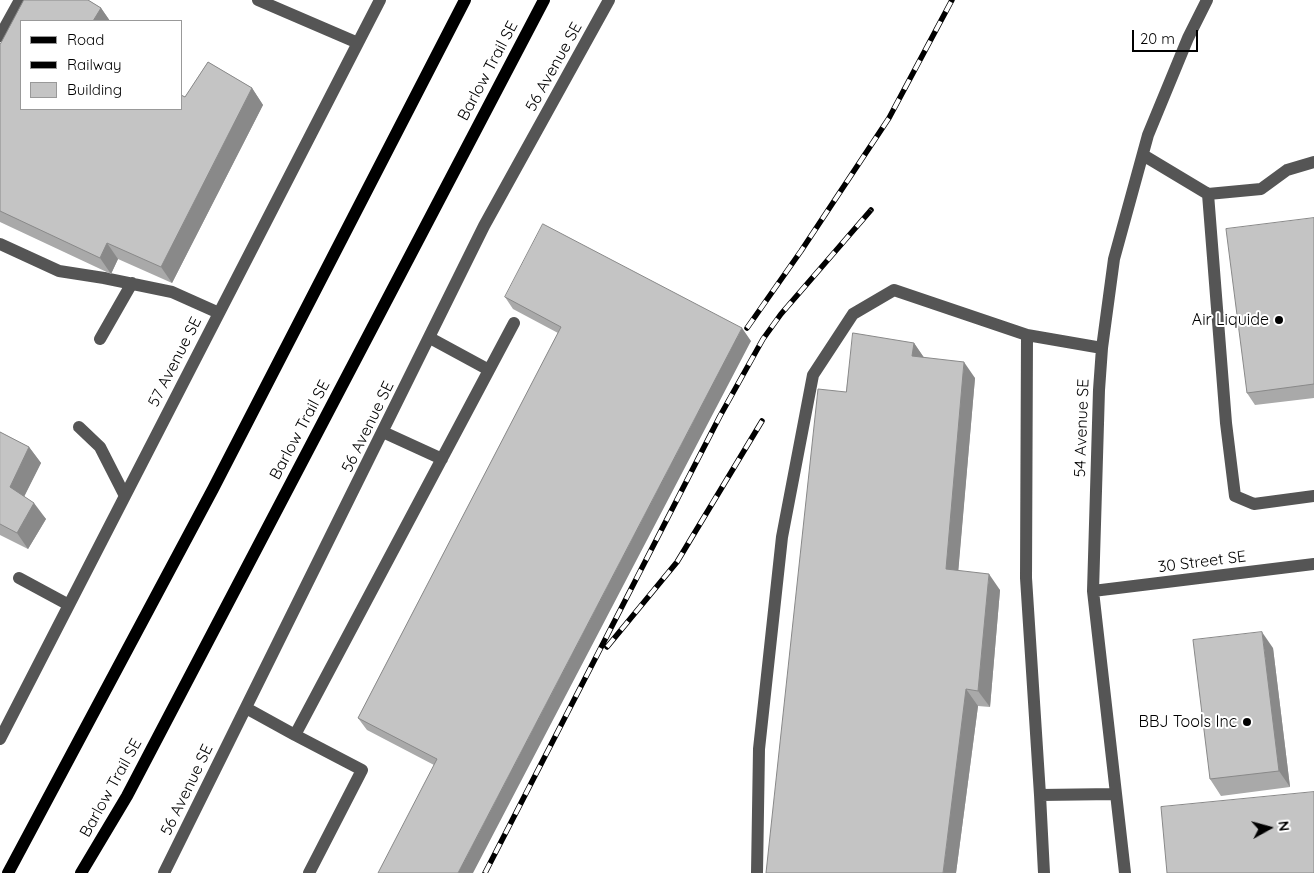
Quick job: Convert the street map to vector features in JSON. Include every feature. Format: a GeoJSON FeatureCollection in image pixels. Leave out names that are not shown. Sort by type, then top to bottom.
{"type":"FeatureCollection","features":[{"type":"Feature","properties":{"kind":"main road"},"geometry":{"type":"LineString","coordinates":[[8,873],[213,489],[465,0]]}},
{"type":"Feature","properties":{"kind":"main road","name":"Barlow Trail SE"},"geometry":{"type":"LineString","coordinates":[[81,873],[127,796],[544,0]]}},
{"type":"Feature","properties":{"kind":"street"},"geometry":{"type":"LineString","coordinates":[[0,36],[20,0]]}},
{"type":"Feature","properties":{"kind":"street"},"geometry":{"type":"LineString","coordinates":[[258,0],[358,43]]}},
{"type":"Feature","properties":{"kind":"street","name":"57 Avenue SE"},"geometry":{"type":"LineString","coordinates":[[0,739],[380,0]]}},
{"type":"Feature","properties":{"kind":"street","name":"56 Avenue SE"},"geometry":{"type":"LineString","coordinates":[[164,873],[484,226],[609,0]]}},
{"type":"Feature","properties":{"kind":"street","name":"54 Avenue SE"},"geometry":{"type":"LineString","coordinates":[[1125,873],[1093,591],[1102,348],[1114,259],[1148,134],[1188,38],[1207,0]]}},
{"type":"Feature","properties":{"kind":"street"},"geometry":{"type":"LineString","coordinates":[[1142,156],[1208,194],[1261,189],[1288,170],[1314,162]]}},
{"type":"Feature","properties":{"kind":"street"},"geometry":{"type":"LineString","coordinates":[[1208,194],[1226,423],[1235,496],[1254,504],[1314,496]]}},
{"type":"Feature","properties":{"kind":"street"},"geometry":{"type":"LineString","coordinates":[[0,244],[59,271],[132,283],[172,292],[219,312]]}},
{"type":"Feature","properties":{"kind":"street"},"geometry":{"type":"LineString","coordinates":[[100,339],[132,283]]}},
{"type":"Feature","properties":{"kind":"street"},"geometry":{"type":"LineString","coordinates":[[757,873],[758,749],[781,546],[814,375],[853,314],[894,290],[1027,335],[1102,348]]}},
{"type":"Feature","properties":{"kind":"street"},"geometry":{"type":"LineString","coordinates":[[295,735],[514,323]]}},
{"type":"Feature","properties":{"kind":"street"},"geometry":{"type":"LineString","coordinates":[[1027,335],[1026,578],[1044,873]]}},
{"type":"Feature","properties":{"kind":"street"},"geometry":{"type":"LineString","coordinates":[[430,338],[489,370]]}},
{"type":"Feature","properties":{"kind":"street"},"geometry":{"type":"LineString","coordinates":[[79,427],[100,447],[125,496]]}},
{"type":"Feature","properties":{"kind":"street"},"geometry":{"type":"LineString","coordinates":[[383,432],[442,460]]}},
{"type":"Feature","properties":{"kind":"street","name":"30 Street SE"},"geometry":{"type":"LineString","coordinates":[[1093,591],[1314,564]]}},
{"type":"Feature","properties":{"kind":"street"},"geometry":{"type":"LineString","coordinates":[[19,578],[69,605]]}},
{"type":"Feature","properties":{"kind":"street"},"geometry":{"type":"LineString","coordinates":[[246,708],[362,770],[309,873]]}},
{"type":"Feature","properties":{"kind":"street"},"geometry":{"type":"LineString","coordinates":[[1040,795],[1115,794]]}},
{"type":"Feature","properties":{"kind":"building"},"geometry":{"type":"Polygon","coordinates":[[[24,0],[88,0],[101,8],[94,20],[20,20],[20,110],[182,110],[182,96],[185,97],[208,62],[252,88],[161,267],[107,243],[100,258],[0,211],[0,45],[24,0]]]}},
{"type":"Feature","properties":{"kind":"building","name":"Air Liquide"},"geometry":{"type":"Polygon","coordinates":[[[1314,218],[1314,384],[1247,393],[1226,229],[1314,218]]]}},
{"type":"Feature","properties":{"kind":"building"},"geometry":{"type":"Polygon","coordinates":[[[543,224],[742,328],[458,873],[378,873],[437,759],[358,718],[561,327],[505,297],[543,224]]]}},
{"type":"Feature","properties":{"kind":"building"},"geometry":{"type":"Polygon","coordinates":[[[853,333],[914,343],[912,356],[964,362],[946,569],[989,574],[978,691],[966,689],[943,873],[766,873],[818,389],[846,392],[853,333]]]}},
{"type":"Feature","properties":{"kind":"building"},"geometry":{"type":"Polygon","coordinates":[[[0,432],[29,447],[10,487],[34,503],[17,533],[0,524],[0,432]]]}},
{"type":"Feature","properties":{"kind":"building","name":"BBJ Tools Inc"},"geometry":{"type":"Polygon","coordinates":[[[1262,632],[1279,771],[1210,779],[1193,640],[1262,632]]]}},
{"type":"Feature","properties":{"kind":"building"},"geometry":{"type":"Polygon","coordinates":[[[1314,792],[1314,873],[1167,873],[1161,807],[1314,792]]]}},
{"type":"Feature","properties":{"kind":"railway"},"geometry":{"type":"LineString","coordinates":[[747,328],[801,251],[889,118],[952,0]]}},
{"type":"Feature","properties":{"kind":"railway"},"geometry":{"type":"LineString","coordinates":[[485,873],[720,416],[763,339],[781,314],[871,210]]}},
{"type":"Feature","properties":{"kind":"railway"},"geometry":{"type":"LineString","coordinates":[[607,647],[677,562],[762,421]]}},
{"type":"Feature","properties":{"kind":"place","name":"Air Liquide"},"geometry":{"type":"Point","coordinates":[1279,320]}},
{"type":"Feature","properties":{"kind":"place","name":"BBJ Tools Inc"},"geometry":{"type":"Point","coordinates":[1247,722]}}]}
